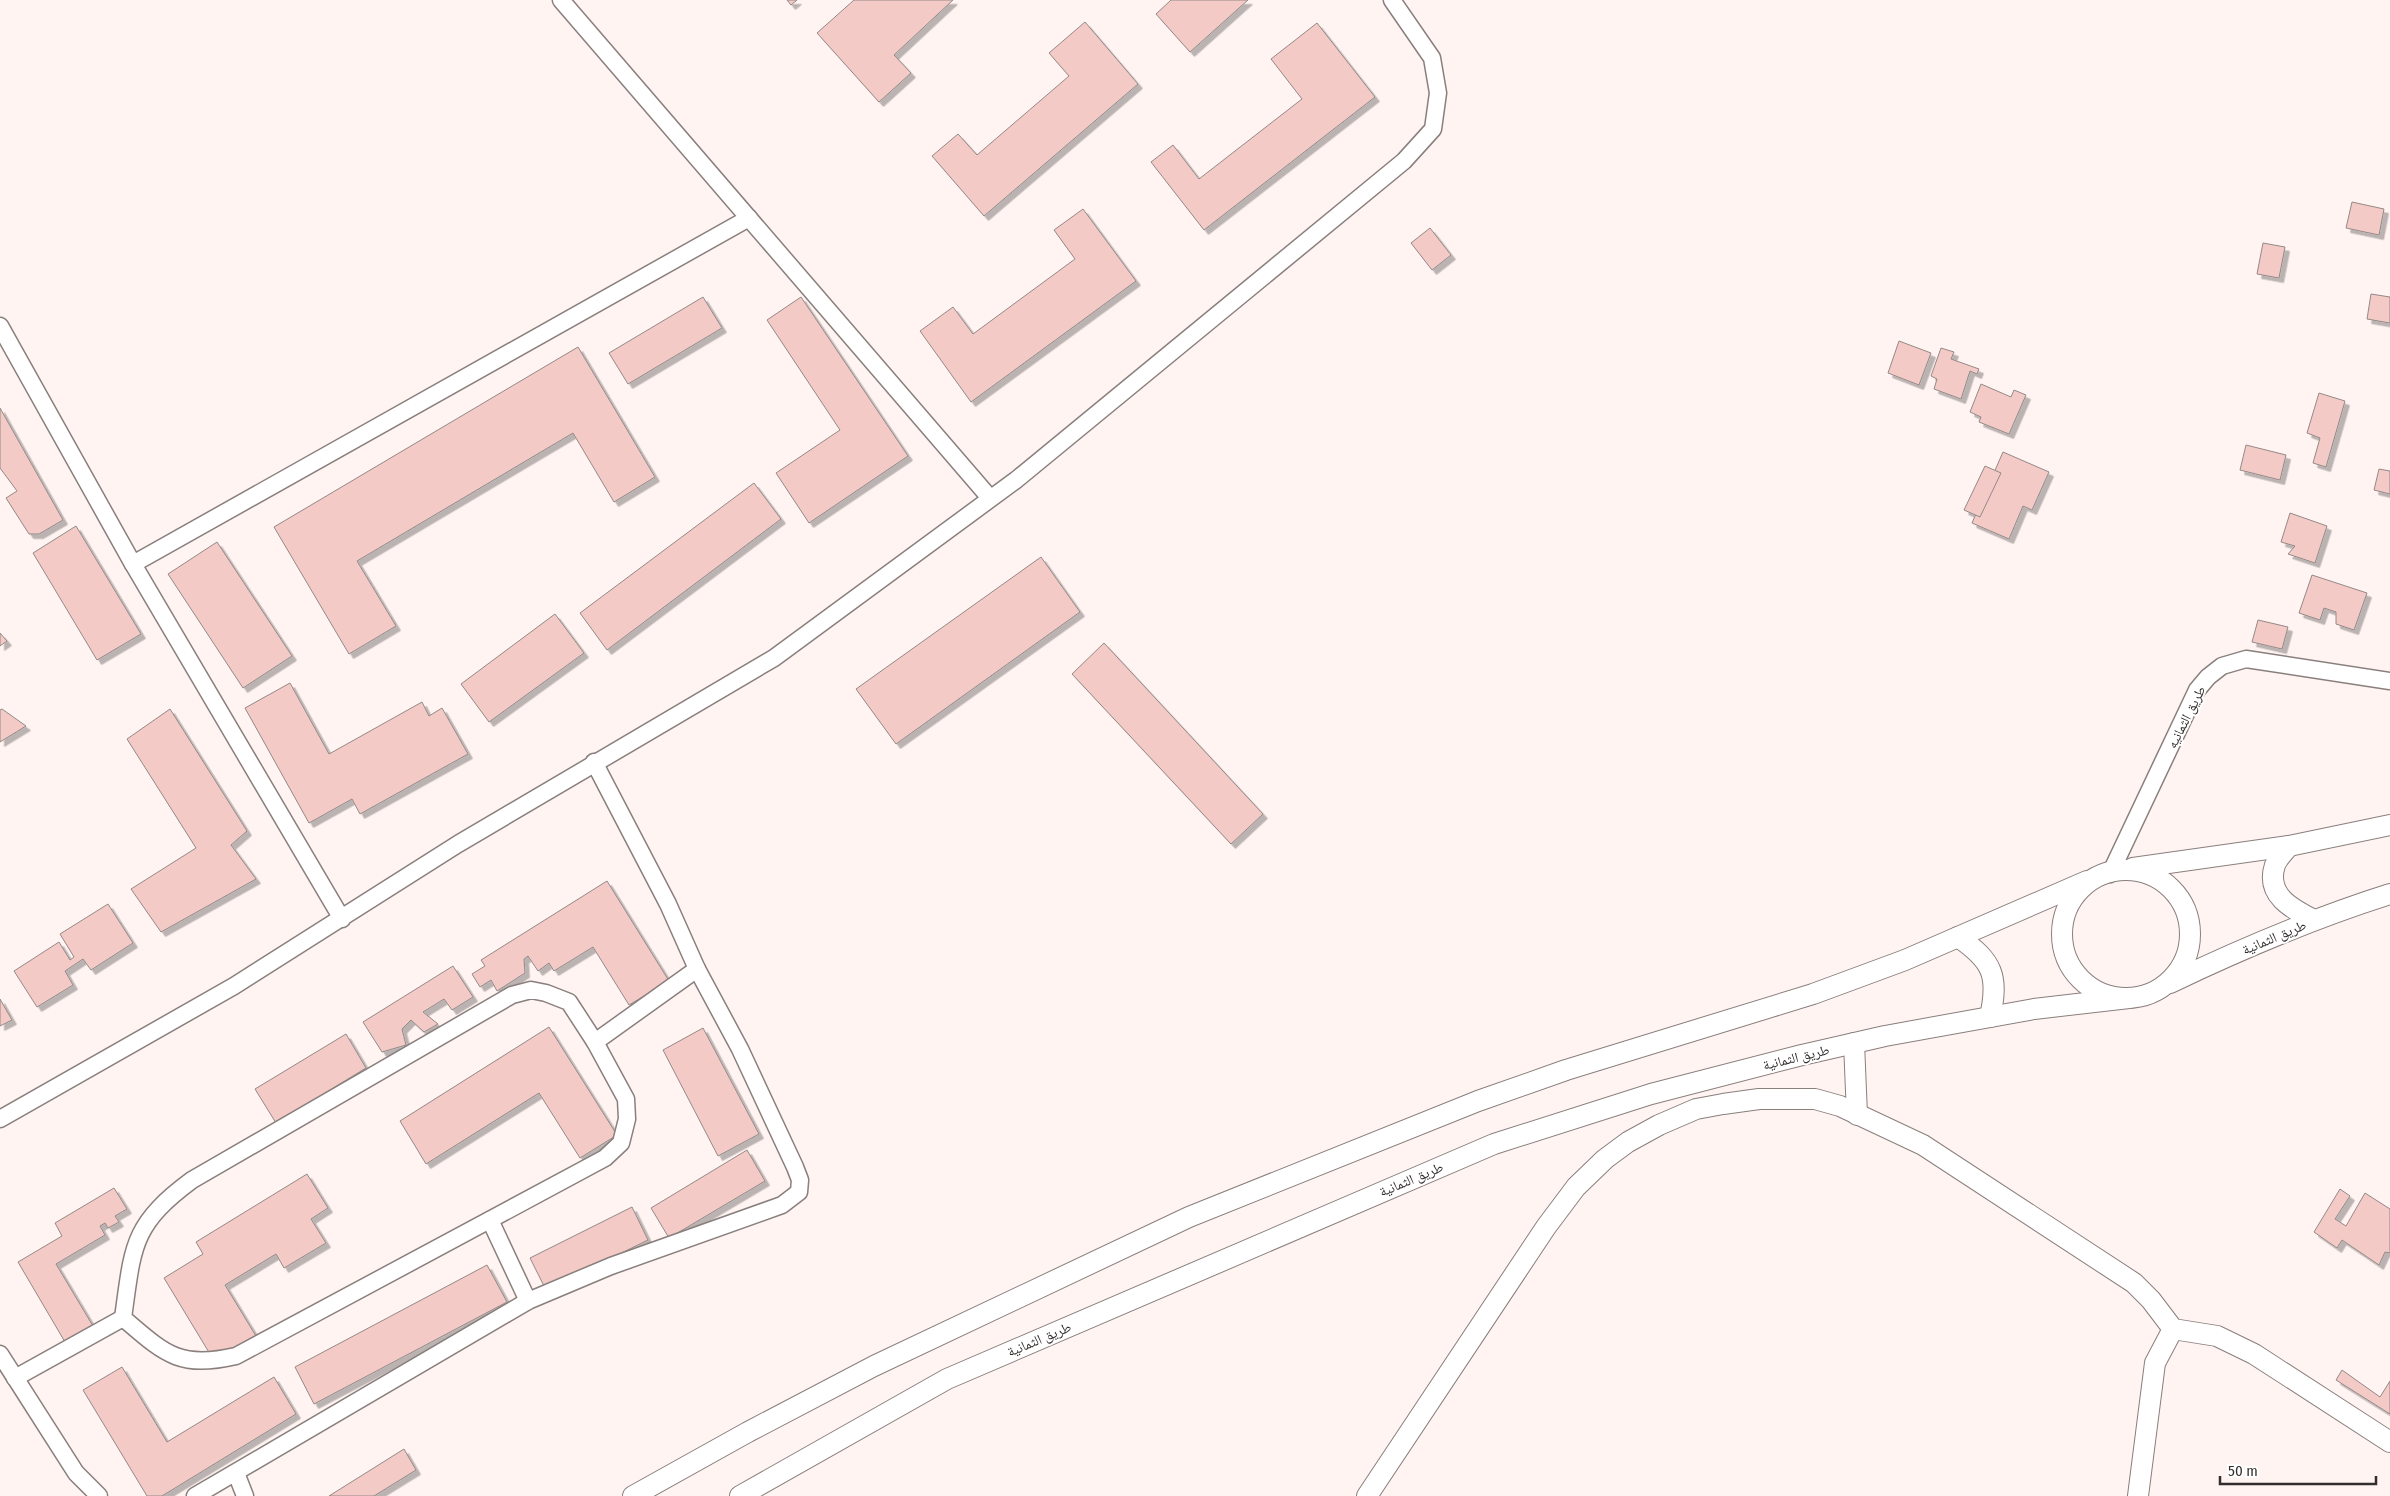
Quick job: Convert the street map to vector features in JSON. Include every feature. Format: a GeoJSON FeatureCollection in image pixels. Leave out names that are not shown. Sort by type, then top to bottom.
{"type":"FeatureCollection","features":[{"type":"Feature","properties":{"kind":"street"},"geometry":{"type":"LineString","coordinates":[[561,0],[990,498]]}},
{"type":"Feature","properties":{"kind":"street"},"geometry":{"type":"LineString","coordinates":[[0,1119],[234,986],[458,844],[594,762],[774,658],[1016,480],[1404,161],[1433,129],[1438,93],[1432,58],[1392,0]]}},
{"type":"Feature","properties":{"kind":"street"},"geometry":{"type":"LineString","coordinates":[[133,564],[749,218]]}},
{"type":"Feature","properties":{"kind":"street"},"geometry":{"type":"LineString","coordinates":[[0,326],[133,564],[342,919]]}},
{"type":"Feature","properties":{"kind":"street","name":"طريق الثمانيه"},"geometry":{"type":"LineString","coordinates":[[2116,872],[2197,690],[2208,677],[2222,666],[2246,659],[2390,681]]}},
{"type":"Feature","properties":{"kind":"street"},"geometry":{"type":"LineString","coordinates":[[195,1496],[528,1301],[611,1266],[782,1205],[799,1192],[800,1180],[740,1049],[697,969],[668,904],[594,762]]}},
{"type":"Feature","properties":{"kind":"street"},"geometry":{"type":"LineString","coordinates":[[633,1496],[748,1432],[874,1366],[1189,1217],[1478,1101],[1566,1070],[1812,994],[1905,960],[2087,881],[2116,872],[2288,846],[2390,825]]}},
{"type":"Feature","properties":{"kind":"street"},"geometry":{"type":"LineString","coordinates":[[2288,846],[2275,864],[2272,883],[2281,900],[2296,911],[2314,920]]}},
{"type":"Feature","properties":{"kind":"street"},"geometry":{"type":"LineString","coordinates":[[2087,881],[2070,902],[2061,929],[2065,958],[2081,981],[2095,991],[2111,996],[2128,998],[2145,995],[2161,987],[2174,976],[2183,961],[2188,945],[2188,921],[2180,899],[2163,882],[2144,872],[2116,872]]}},
{"type":"Feature","properties":{"kind":"street","name":"طريق الثمانية"},"geometry":{"type":"LineString","coordinates":[[2161,987],[2269,938],[2314,920],[2390,894]]}},
{"type":"Feature","properties":{"kind":"street"},"geometry":{"type":"LineString","coordinates":[[1958,937],[1978,951],[1992,970],[1995,995],[1990,1017]]}},
{"type":"Feature","properties":{"kind":"street"},"geometry":{"type":"LineString","coordinates":[[595,1042],[697,969]]}},
{"type":"Feature","properties":{"kind":"street"},"geometry":{"type":"LineString","coordinates":[[531,990],[546,993],[569,1002],[595,1042],[626,1099],[627,1119],[621,1143],[605,1158],[236,1356],[213,1362],[186,1361],[157,1346],[123,1318],[129,1270],[136,1242],[154,1212],[167,1199],[192,1180],[512,995],[531,990]]}},
{"type":"Feature","properties":{"kind":"street","name":"طريق الثمانية"},"geometry":{"type":"LineString","coordinates":[[740,1496],[947,1379],[1494,1144],[1651,1094],[1854,1043],[2034,1009],[2128,998]]}},
{"type":"Feature","properties":{"kind":"street"},"geometry":{"type":"LineString","coordinates":[[1854,1043],[1858,1115]]}},
{"type":"Feature","properties":{"kind":"street"},"geometry":{"type":"LineString","coordinates":[[1366,1496],[1546,1227],[1576,1187],[1605,1159],[1628,1142],[1659,1125],[1696,1109],[1759,1099],[1815,1099],[1840,1106],[1924,1146],[2134,1282],[2151,1300],[2173,1330],[2217,1336],[2254,1354],[2390,1442]]}},
{"type":"Feature","properties":{"kind":"street"},"geometry":{"type":"LineString","coordinates":[[490,1220],[528,1301]]}},
{"type":"Feature","properties":{"kind":"street"},"geometry":{"type":"LineString","coordinates":[[15,1378],[123,1318]]}},
{"type":"Feature","properties":{"kind":"street"},"geometry":{"type":"LineString","coordinates":[[2138,1496],[2155,1364],[2173,1330]]}},
{"type":"Feature","properties":{"kind":"street"},"geometry":{"type":"LineString","coordinates":[[0,1354],[76,1473],[99,1496]]}},
{"type":"Feature","properties":{"kind":"street"},"geometry":{"type":"LineString","coordinates":[[236,1473],[245,1496]]}},
{"type":"Feature","properties":{"kind":"building"},"geometry":{"type":"Polygon","coordinates":[[[787,0],[797,0],[791,5],[787,0]]]}},
{"type":"Feature","properties":{"kind":"building"},"geometry":{"type":"Polygon","coordinates":[[[854,0],[953,0],[894,55],[911,73],[879,102],[817,33],[854,0]]]}},
{"type":"Feature","properties":{"kind":"building"},"geometry":{"type":"Polygon","coordinates":[[[1171,0],[1248,0],[1190,52],[1156,14],[1171,0]]]}},
{"type":"Feature","properties":{"kind":"building"},"geometry":{"type":"Polygon","coordinates":[[[1085,22],[1138,84],[984,216],[932,156],[958,134],[977,155],[1069,76],[1049,53],[1085,22]]]}},
{"type":"Feature","properties":{"kind":"building"},"geometry":{"type":"Polygon","coordinates":[[[1317,23],[1375,97],[1204,230],[1151,162],[1173,145],[1199,179],[1302,99],[1271,59],[1317,23]]]}},
{"type":"Feature","properties":{"kind":"building"},"geometry":{"type":"Polygon","coordinates":[[[2352,202],[2384,209],[2379,235],[2346,228],[2352,202]]]}},
{"type":"Feature","properties":{"kind":"building"},"geometry":{"type":"Polygon","coordinates":[[[1083,209],[1136,281],[971,402],[920,331],[953,307],[973,334],[1075,259],[1054,230],[1083,209]]]}},
{"type":"Feature","properties":{"kind":"building"},"geometry":{"type":"Polygon","coordinates":[[[1430,228],[1451,255],[1432,270],[1411,243],[1430,228]]]}},
{"type":"Feature","properties":{"kind":"building"},"geometry":{"type":"Polygon","coordinates":[[[2263,243],[2285,247],[2279,278],[2257,274],[2263,243]]]}},
{"type":"Feature","properties":{"kind":"building"},"geometry":{"type":"Polygon","coordinates":[[[2371,294],[2390,297],[2390,323],[2367,319],[2371,294]]]}},
{"type":"Feature","properties":{"kind":"building"},"geometry":{"type":"Polygon","coordinates":[[[703,297],[722,328],[628,384],[609,353],[703,297]]]}},
{"type":"Feature","properties":{"kind":"building"},"geometry":{"type":"Polygon","coordinates":[[[801,297],[908,456],[809,523],[776,473],[840,430],[767,320],[801,297]]]}},
{"type":"Feature","properties":{"kind":"building"},"geometry":{"type":"Polygon","coordinates":[[[1899,341],[1931,353],[1919,385],[1888,373],[1899,341]]]}},
{"type":"Feature","properties":{"kind":"building"},"geometry":{"type":"Polygon","coordinates":[[[578,347],[655,477],[614,502],[573,433],[357,561],[396,626],[349,654],[274,527],[578,347]]]}},
{"type":"Feature","properties":{"kind":"building"},"geometry":{"type":"Polygon","coordinates":[[[1941,348],[1954,352],[1951,359],[1979,369],[1977,374],[1970,371],[1961,399],[1934,389],[1937,379],[1931,376],[1941,348]]]}},
{"type":"Feature","properties":{"kind":"building"},"geometry":{"type":"Polygon","coordinates":[[[1981,384],[2011,397],[2014,390],[2026,395],[2009,434],[1979,422],[1981,417],[1970,412],[1981,384]]]}},
{"type":"Feature","properties":{"kind":"building"},"geometry":{"type":"Polygon","coordinates":[[[2319,393],[2345,401],[2326,467],[2313,463],[2320,438],[2307,433],[2319,393]]]}},
{"type":"Feature","properties":{"kind":"building"},"geometry":{"type":"Polygon","coordinates":[[[0,408],[63,520],[39,534],[29,534],[6,498],[17,491],[0,468],[0,408]]]}},
{"type":"Feature","properties":{"kind":"building"},"geometry":{"type":"Polygon","coordinates":[[[2246,445],[2286,455],[2280,480],[2240,470],[2246,445]]]}},
{"type":"Feature","properties":{"kind":"building"},"geometry":{"type":"Polygon","coordinates":[[[2003,452],[2049,472],[2032,510],[2023,506],[2009,539],[1972,523],[2003,452]]]}},
{"type":"Feature","properties":{"kind":"building"},"geometry":{"type":"Polygon","coordinates":[[[1985,466],[2001,473],[1980,517],[1964,510],[1985,466]]]}},
{"type":"Feature","properties":{"kind":"building"},"geometry":{"type":"Polygon","coordinates":[[[2379,469],[2390,471],[2390,494],[2374,490],[2379,469]]]}},
{"type":"Feature","properties":{"kind":"building"},"geometry":{"type":"Polygon","coordinates":[[[754,483],[781,519],[607,650],[580,613],[754,483]]]}},
{"type":"Feature","properties":{"kind":"building"},"geometry":{"type":"Polygon","coordinates":[[[2290,513],[2327,526],[2315,563],[2288,554],[2295,546],[2281,542],[2290,513]]]}},
{"type":"Feature","properties":{"kind":"building"},"geometry":{"type":"Polygon","coordinates":[[[76,526],[141,634],[97,660],[33,553],[76,526]]]}},
{"type":"Feature","properties":{"kind":"building"},"geometry":{"type":"Polygon","coordinates":[[[217,542],[292,656],[243,688],[168,574],[217,542]]]}},
{"type":"Feature","properties":{"kind":"building"},"geometry":{"type":"Polygon","coordinates":[[[1041,557],[1080,612],[896,744],[856,689],[1041,557]]]}},
{"type":"Feature","properties":{"kind":"building"},"geometry":{"type":"Polygon","coordinates":[[[2312,575],[2367,593],[2354,630],[2336,624],[2336,612],[2324,608],[2320,620],[2299,613],[2312,575]]]}},
{"type":"Feature","properties":{"kind":"building"},"geometry":{"type":"Polygon","coordinates":[[[555,614],[584,653],[489,722],[461,684],[555,614]]]}},
{"type":"Feature","properties":{"kind":"building"},"geometry":{"type":"Polygon","coordinates":[[[2258,620],[2288,627],[2282,649],[2252,642],[2258,620]]]}},
{"type":"Feature","properties":{"kind":"building"},"geometry":{"type":"Polygon","coordinates":[[[0,633],[7,641],[0,646],[0,633]]]}},
{"type":"Feature","properties":{"kind":"building"},"geometry":{"type":"Polygon","coordinates":[[[1104,643],[1263,814],[1231,844],[1072,674],[1104,643]]]}},
{"type":"Feature","properties":{"kind":"building"},"geometry":{"type":"Polygon","coordinates":[[[290,683],[329,754],[422,702],[429,716],[442,708],[468,754],[360,814],[352,799],[309,823],[245,708],[290,683]]]}},
{"type":"Feature","properties":{"kind":"building"},"geometry":{"type":"Polygon","coordinates":[[[2,709],[26,726],[0,742],[0,710],[2,709]]]}},
{"type":"Feature","properties":{"kind":"building"},"geometry":{"type":"Polygon","coordinates":[[[170,709],[247,831],[231,845],[256,879],[161,932],[131,889],[196,848],[127,739],[170,709]]]}},
{"type":"Feature","properties":{"kind":"building"},"geometry":{"type":"Polygon","coordinates":[[[607,881],[669,981],[629,1005],[593,947],[554,971],[549,963],[538,971],[528,956],[524,959],[525,973],[497,991],[491,980],[480,987],[472,974],[485,966],[481,960],[607,881]]]}},
{"type":"Feature","properties":{"kind":"building"},"geometry":{"type":"Polygon","coordinates":[[[108,904],[133,943],[91,970],[83,959],[65,971],[73,985],[37,1007],[14,971],[59,942],[70,960],[74,957],[60,934],[108,904]]]}},
{"type":"Feature","properties":{"kind":"building"},"geometry":{"type":"Polygon","coordinates":[[[453,966],[473,997],[452,1010],[444,999],[423,1012],[438,1024],[424,1032],[411,1020],[402,1029],[406,1045],[382,1052],[363,1022],[453,966]]]}},
{"type":"Feature","properties":{"kind":"building"},"geometry":{"type":"Polygon","coordinates":[[[0,999],[12,1020],[0,1026],[0,999]]]}},
{"type":"Feature","properties":{"kind":"building"},"geometry":{"type":"Polygon","coordinates":[[[549,1027],[617,1135],[580,1158],[539,1093],[426,1164],[400,1121],[549,1027]]]}},
{"type":"Feature","properties":{"kind":"building"},"geometry":{"type":"Polygon","coordinates":[[[703,1028],[759,1134],[718,1156],[663,1050],[703,1028]]]}},
{"type":"Feature","properties":{"kind":"building"},"geometry":{"type":"Polygon","coordinates":[[[346,1034],[366,1068],[276,1123],[255,1089],[346,1034]]]}},
{"type":"Feature","properties":{"kind":"building"},"geometry":{"type":"Polygon","coordinates":[[[747,1150],[765,1181],[669,1238],[651,1208],[747,1150]]]}},
{"type":"Feature","properties":{"kind":"building"},"geometry":{"type":"Polygon","coordinates":[[[307,1174],[328,1208],[311,1219],[326,1243],[284,1268],[276,1254],[225,1285],[256,1336],[234,1349],[210,1354],[164,1278],[203,1254],[196,1242],[307,1174]]]}},
{"type":"Feature","properties":{"kind":"building"},"geometry":{"type":"Polygon","coordinates":[[[114,1188],[127,1209],[115,1216],[119,1222],[108,1228],[105,1223],[100,1226],[105,1235],[56,1264],[93,1326],[65,1342],[18,1262],[62,1236],[55,1223],[114,1188]]]}},
{"type":"Feature","properties":{"kind":"building"},"geometry":{"type":"Polygon","coordinates":[[[2340,1189],[2350,1196],[2335,1219],[2346,1226],[2365,1193],[2390,1209],[2390,1253],[2385,1252],[2379,1265],[2342,1240],[2337,1248],[2314,1232],[2340,1189]]]}},
{"type":"Feature","properties":{"kind":"building"},"geometry":{"type":"Polygon","coordinates":[[[632,1207],[648,1240],[546,1290],[530,1258],[632,1207]]]}},
{"type":"Feature","properties":{"kind":"building"},"geometry":{"type":"Polygon","coordinates":[[[487,1265],[507,1302],[314,1404],[295,1367],[487,1265]]]}},
{"type":"Feature","properties":{"kind":"building"},"geometry":{"type":"Polygon","coordinates":[[[122,1367],[167,1442],[274,1377],[296,1414],[162,1496],[147,1496],[83,1390],[122,1367]]]}},
{"type":"Feature","properties":{"kind":"building"},"geometry":{"type":"Polygon","coordinates":[[[2342,1370],[2380,1397],[2390,1381],[2390,1414],[2336,1380],[2342,1370]]]}},
{"type":"Feature","properties":{"kind":"building"},"geometry":{"type":"Polygon","coordinates":[[[404,1449],[416,1470],[374,1496],[329,1496],[404,1449]]]}}]}
